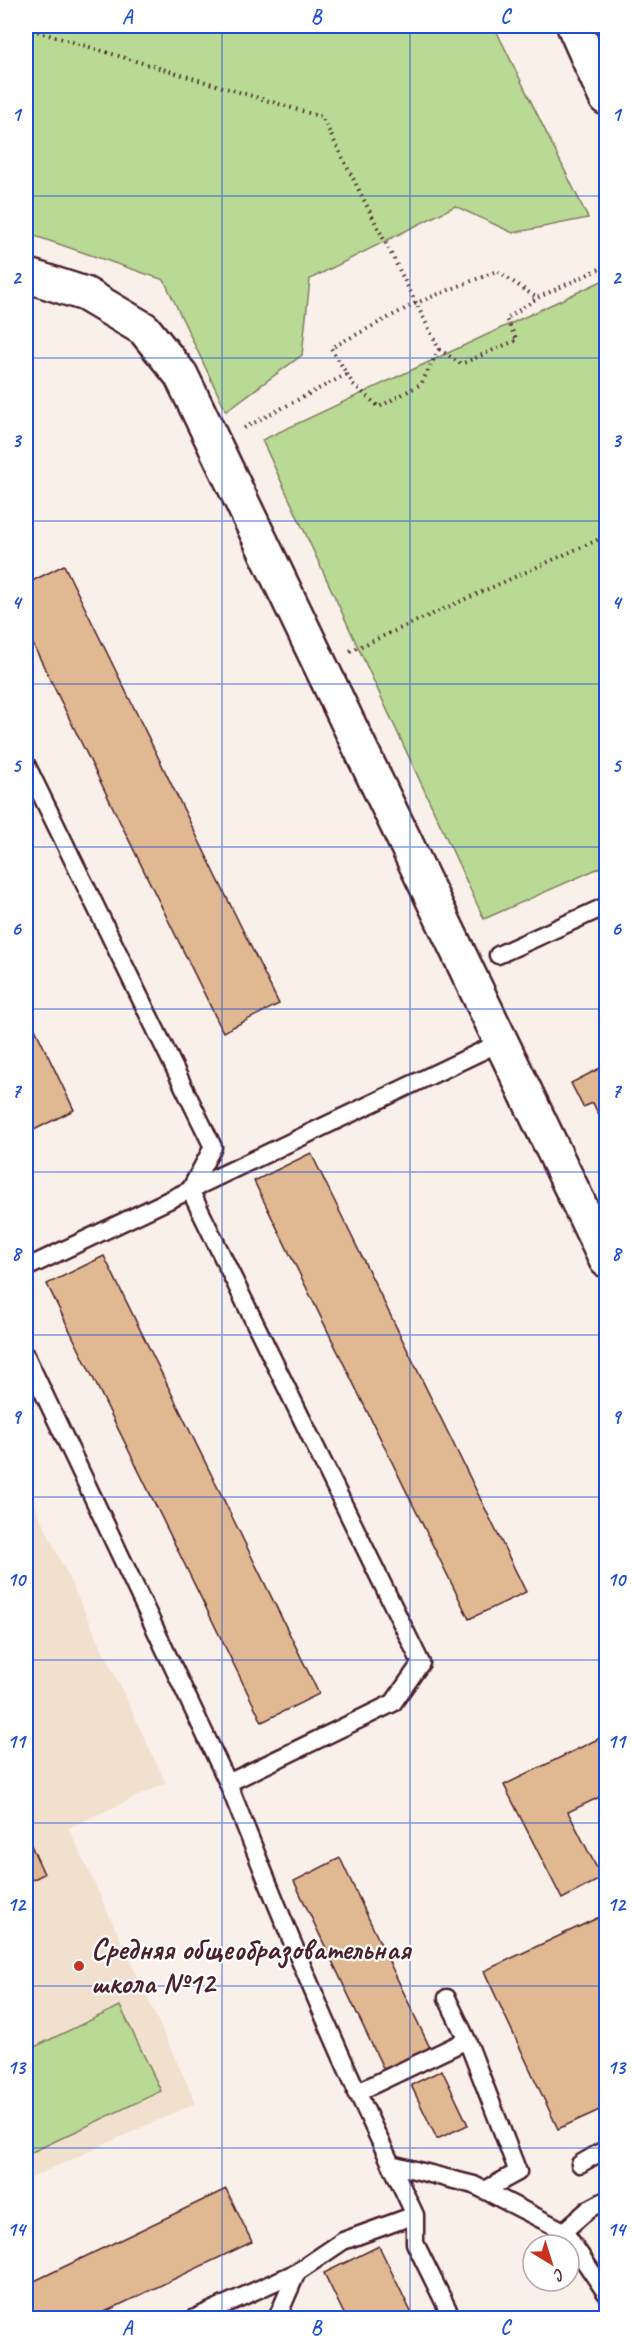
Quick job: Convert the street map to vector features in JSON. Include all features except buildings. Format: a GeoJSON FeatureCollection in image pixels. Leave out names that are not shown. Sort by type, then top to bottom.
{"type":"FeatureCollection","features":[{"type":"Feature","properties":{"kind":"street"},"geometry":{"type":"LineString","coordinates":[[574,26],[606,98]]}},
{"type":"Feature","properties":{"kind":"street"},"geometry":{"type":"LineString","coordinates":[[26,275],[85,294],[144,329],[181,375],[606,1260]]}},
{"type":"Feature","properties":{"kind":"lane"},"geometry":{"type":"LineString","coordinates":[[26,764],[213,1147],[190,1190]]}},
{"type":"Feature","properties":{"kind":"lane"},"geometry":{"type":"LineString","coordinates":[[498,955],[606,906]]}},
{"type":"Feature","properties":{"kind":"lane"},"geometry":{"type":"LineString","coordinates":[[26,1268],[501,1042]]}},
{"type":"Feature","properties":{"kind":"lane"},"geometry":{"type":"LineString","coordinates":[[190,1190],[422,1663],[393,1703],[228,1783]]}},
{"type":"Feature","properties":{"kind":"lane"},"geometry":{"type":"LineString","coordinates":[[26,1356],[228,1783],[296,1953],[356,2093],[415,2215],[415,2243],[452,2319]]}},
{"type":"Feature","properties":{"kind":"lane"},"geometry":{"type":"LineString","coordinates":[[447,1998],[467,2040],[518,2172],[485,2190]]}},
{"type":"Feature","properties":{"kind":"lane"},"geometry":{"type":"LineString","coordinates":[[356,2093],[467,2040]]}},
{"type":"Feature","properties":{"kind":"lane"},"geometry":{"type":"LineString","coordinates":[[580,2163],[606,2150]]}},
{"type":"Feature","properties":{"kind":"lane"},"geometry":{"type":"LineString","coordinates":[[391,2164],[474,2185],[564,2231],[606,2293]]}},
{"type":"Feature","properties":{"kind":"lane"},"geometry":{"type":"LineString","coordinates":[[564,2231],[589,2209],[606,2200]]}},
{"type":"Feature","properties":{"kind":"lane"},"geometry":{"type":"LineString","coordinates":[[195,2319],[297,2272],[344,2241],[415,2215]]}},
{"type":"Feature","properties":{"kind":"lane"},"geometry":{"type":"LineString","coordinates":[[277,2319],[297,2272]]}},
{"type":"Feature","properties":{"kind":"path"},"geometry":{"type":"LineString","coordinates":[[26,28],[322,117],[440,349],[461,364],[516,340],[506,319],[537,298],[606,266]]}},
{"type":"Feature","properties":{"kind":"path"},"geometry":{"type":"LineString","coordinates":[[440,349],[421,384],[379,407],[353,384],[331,348],[416,303],[497,271],[537,298]]}},
{"type":"Feature","properties":{"kind":"path"},"geometry":{"type":"LineString","coordinates":[[213,444],[346,374]]}},
{"type":"Feature","properties":{"kind":"path"},"geometry":{"type":"LineString","coordinates":[[320,664],[606,536]]}},
{"type":"Feature","properties":{"kind":"shaded area","name":"Средняя общеобразовательная школа №12"},"geometry":{"type":"Polygon","coordinates":[[[26,1487],[166,1783],[69,1828],[196,2103],[26,2180],[26,1487]]]}},
{"type":"Feature","properties":{"kind":"green space"},"geometry":{"type":"Polygon","coordinates":[[[26,26],[494,26],[588,218],[513,233],[455,206],[310,279],[302,355],[226,411],[164,280],[26,233],[26,26]]]}},
{"type":"Feature","properties":{"kind":"green space"},"geometry":{"type":"Polygon","coordinates":[[[606,279],[606,865],[484,919],[262,440],[606,279]]]}},
{"type":"Feature","properties":{"kind":"green space"},"geometry":{"type":"Polygon","coordinates":[[[120,2006],[161,2091],[26,2155],[26,2051],[120,2006]]]}},
{"type":"Feature","properties":{"kind":"place","name":"Средняя общеобразовательная школа №12"},"geometry":{"type":"Point","coordinates":[79,1966]}}]}
